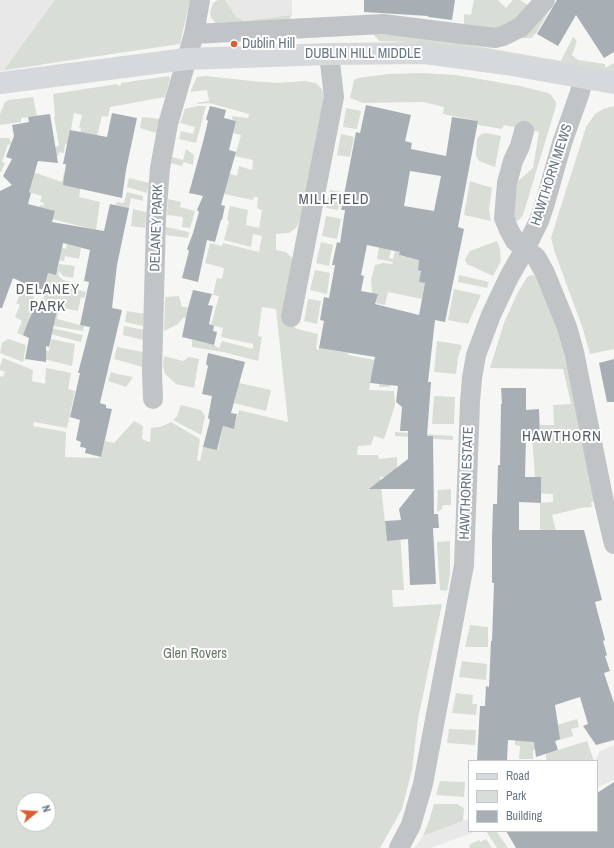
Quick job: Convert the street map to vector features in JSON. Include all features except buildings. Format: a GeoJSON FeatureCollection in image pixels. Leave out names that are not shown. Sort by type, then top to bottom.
{"type":"FeatureCollection","features":[{"type":"Feature","properties":{"kind":"street","name":"DELANEY PARK"},"geometry":{"type":"LineString","coordinates":[[153,399],[152,372],[158,186],[160,168],[168,124],[194,34],[200,0]]}},
{"type":"Feature","properties":{"kind":"street"},"geometry":{"type":"LineString","coordinates":[[194,34],[383,24],[494,38],[503,36],[520,27],[545,0]]}},
{"type":"Feature","properties":{"kind":"street","name":"DUBLIN HILL MIDDLE"},"geometry":{"type":"LineString","coordinates":[[0,83],[186,59],[329,54],[425,53],[506,64],[614,83]]}},
{"type":"Feature","properties":{"kind":"street"},"geometry":{"type":"LineString","coordinates":[[291,317],[334,97],[329,54]]}},
{"type":"Feature","properties":{"kind":"street","name":"HAWTHORN MEWS"},"geometry":{"type":"LineString","coordinates":[[526,248],[539,221],[562,143],[580,92],[583,78]]}},
{"type":"Feature","properties":{"kind":"street"},"geometry":{"type":"LineString","coordinates":[[524,131],[507,183],[504,218],[515,241],[536,257],[545,273],[567,327],[574,352],[604,502],[614,544]]}},
{"type":"Feature","properties":{"kind":"street","name":"HAWTHORN ESTATE"},"geometry":{"type":"LineString","coordinates":[[399,848],[411,825],[423,784],[464,564],[470,402],[476,355],[491,315],[509,277],[526,248]]}},
{"type":"Feature","properties":{"kind":"shaded area"},"geometry":{"type":"Polygon","coordinates":[[[0,0],[97,0],[43,65],[0,71],[0,0]]]}},
{"type":"Feature","properties":{"kind":"shaded area"},"geometry":{"type":"Polygon","coordinates":[[[225,0],[292,0],[292,15],[244,21],[236,17],[225,0]]]}},
{"type":"Feature","properties":{"kind":"shaded area"},"geometry":{"type":"Polygon","coordinates":[[[614,745],[614,780],[598,787],[598,760],[595,760],[599,752],[614,745]]]}},
{"type":"Feature","properties":{"kind":"shaded area"},"geometry":{"type":"Polygon","coordinates":[[[468,819],[468,832],[474,832],[431,848],[414,848],[423,836],[468,819]]]}},
{"type":"Feature","properties":{"kind":"green space"},"geometry":{"type":"Polygon","coordinates":[[[55,0],[190,0],[180,44],[4,70],[55,0]]]}},
{"type":"Feature","properties":{"kind":"green space"},"geometry":{"type":"Polygon","coordinates":[[[218,0],[225,0],[236,17],[244,21],[292,15],[289,20],[216,23],[211,18],[210,12],[213,3],[218,0]]]}},
{"type":"Feature","properties":{"kind":"green space"},"geometry":{"type":"Polygon","coordinates":[[[474,0],[498,0],[506,8],[513,0],[520,0],[531,7],[502,29],[464,26],[464,14],[471,15],[474,0]]]}},
{"type":"Feature","properties":{"kind":"green space"},"geometry":{"type":"Polygon","coordinates":[[[555,0],[537,32],[531,38],[523,38],[521,36],[555,0]]]}},
{"type":"Feature","properties":{"kind":"green space"},"geometry":{"type":"Polygon","coordinates":[[[373,34],[399,35],[447,41],[561,61],[573,37],[577,41],[572,55],[578,60],[605,64],[605,68],[614,63],[614,75],[480,51],[411,42],[379,41],[373,34]]]}},
{"type":"Feature","properties":{"kind":"green space"},"geometry":{"type":"Polygon","coordinates":[[[420,73],[456,75],[520,86],[548,93],[556,102],[523,215],[518,221],[514,220],[513,211],[517,182],[533,168],[539,132],[504,125],[502,129],[478,125],[478,121],[443,114],[444,107],[423,102],[363,103],[350,98],[354,80],[358,78],[388,74],[420,73]]]}},
{"type":"Feature","properties":{"kind":"green space"},"geometry":{"type":"Polygon","coordinates":[[[169,76],[170,79],[165,97],[110,107],[108,117],[102,116],[96,140],[80,137],[81,128],[79,128],[82,115],[74,113],[68,145],[65,144],[64,153],[59,152],[58,156],[41,150],[59,146],[54,117],[53,94],[117,84],[118,86],[121,85],[121,83],[169,76]]]}},
{"type":"Feature","properties":{"kind":"green space","name":"Glen Rovers"},"geometry":{"type":"Polygon","coordinates":[[[206,76],[277,83],[305,81],[316,83],[322,89],[324,96],[323,108],[301,216],[297,227],[289,233],[276,234],[276,250],[286,252],[292,258],[293,263],[289,322],[297,329],[318,334],[316,349],[319,350],[319,348],[348,353],[348,355],[375,360],[391,378],[390,387],[379,387],[380,378],[371,377],[369,390],[394,391],[395,405],[384,439],[374,436],[371,445],[358,446],[357,455],[378,455],[379,459],[397,457],[397,477],[380,477],[387,540],[396,540],[400,533],[404,590],[392,590],[393,607],[442,604],[418,719],[412,770],[402,809],[380,848],[0,848],[0,376],[3,377],[5,372],[0,370],[0,366],[3,358],[33,370],[32,381],[45,384],[46,368],[71,373],[68,389],[75,391],[67,428],[34,422],[33,426],[66,432],[65,457],[100,458],[105,441],[114,443],[134,421],[143,426],[142,439],[150,442],[151,428],[160,427],[171,422],[200,439],[197,460],[200,461],[203,447],[218,450],[223,426],[234,429],[239,410],[288,422],[276,309],[262,307],[258,336],[262,337],[258,361],[223,352],[192,347],[192,340],[214,345],[219,348],[222,341],[253,349],[253,344],[221,337],[223,328],[211,325],[219,296],[213,295],[217,278],[222,279],[224,268],[205,263],[210,243],[222,246],[223,243],[259,252],[262,236],[253,234],[251,247],[224,240],[229,221],[227,220],[230,206],[248,210],[246,225],[259,228],[262,210],[257,208],[258,197],[254,197],[253,200],[219,193],[223,179],[228,180],[230,174],[237,176],[239,166],[252,170],[253,160],[235,156],[241,135],[233,133],[236,121],[232,119],[232,116],[248,118],[249,114],[209,103],[196,103],[209,101],[207,90],[190,92],[197,77],[206,76]]]}},
{"type":"Feature","properties":{"kind":"green space"},"geometry":{"type":"Polygon","coordinates":[[[33,97],[37,116],[21,118],[21,122],[0,125],[0,114],[5,102],[8,100],[33,97]]]}},
{"type":"Feature","properties":{"kind":"green space"},"geometry":{"type":"Polygon","coordinates":[[[206,106],[196,143],[179,139],[181,131],[193,134],[195,127],[180,123],[185,109],[206,106]]]}},
{"type":"Feature","properties":{"kind":"green space"},"geometry":{"type":"Polygon","coordinates":[[[614,106],[614,349],[590,354],[583,329],[555,253],[551,238],[586,127],[595,114],[603,109],[614,106]]]}},
{"type":"Feature","properties":{"kind":"green space"},"geometry":{"type":"Polygon","coordinates":[[[346,108],[361,111],[357,129],[343,127],[346,108]]]}},
{"type":"Feature","properties":{"kind":"green space"},"geometry":{"type":"Polygon","coordinates":[[[142,117],[160,119],[156,133],[140,128],[142,117]]]}},
{"type":"Feature","properties":{"kind":"green space"},"geometry":{"type":"Polygon","coordinates":[[[487,133],[501,136],[495,167],[479,161],[476,156],[477,139],[481,134],[487,133]]]}},
{"type":"Feature","properties":{"kind":"green space"},"geometry":{"type":"Polygon","coordinates":[[[341,134],[354,137],[350,157],[337,155],[341,134]]]}},
{"type":"Feature","properties":{"kind":"green space"},"geometry":{"type":"Polygon","coordinates":[[[0,138],[9,138],[11,143],[10,145],[8,144],[2,162],[5,163],[1,172],[0,172],[0,138]]]}},
{"type":"Feature","properties":{"kind":"green space"},"geometry":{"type":"Polygon","coordinates":[[[186,149],[194,155],[193,165],[184,162],[182,166],[171,163],[172,157],[183,160],[186,149]]]}},
{"type":"Feature","properties":{"kind":"green space"},"geometry":{"type":"Polygon","coordinates":[[[30,171],[62,182],[64,172],[83,175],[79,197],[100,202],[96,230],[37,214],[40,205],[43,206],[44,203],[40,202],[42,196],[25,191],[30,171]]]}},
{"type":"Feature","properties":{"kind":"green space"},"geometry":{"type":"Polygon","coordinates":[[[129,178],[149,183],[147,193],[127,187],[129,178]]]}},
{"type":"Feature","properties":{"kind":"green space"},"geometry":{"type":"Polygon","coordinates":[[[470,181],[492,188],[489,209],[491,221],[464,215],[470,181]]]}},
{"type":"Feature","properties":{"kind":"green space"},"geometry":{"type":"Polygon","coordinates":[[[330,190],[342,192],[338,210],[326,208],[330,190]]]}},
{"type":"Feature","properties":{"kind":"green space"},"geometry":{"type":"Polygon","coordinates":[[[127,192],[143,196],[143,201],[131,198],[129,208],[116,205],[117,202],[124,203],[127,192]]]}},
{"type":"Feature","properties":{"kind":"green space"},"geometry":{"type":"Polygon","coordinates":[[[168,199],[181,202],[180,207],[195,211],[190,228],[182,227],[183,217],[167,215],[168,199]]]}},
{"type":"Feature","properties":{"kind":"green space"},"geometry":{"type":"Polygon","coordinates":[[[133,209],[146,212],[145,228],[131,226],[133,209]]]}},
{"type":"Feature","properties":{"kind":"green space"},"geometry":{"type":"Polygon","coordinates":[[[326,216],[341,219],[337,239],[322,236],[326,216]]]}},
{"type":"Feature","properties":{"kind":"green space"},"geometry":{"type":"Polygon","coordinates":[[[166,227],[189,232],[188,238],[166,235],[166,227]]]}},
{"type":"Feature","properties":{"kind":"green space"},"geometry":{"type":"Polygon","coordinates":[[[497,241],[500,249],[501,261],[493,276],[467,264],[465,259],[470,251],[497,241]]]}},
{"type":"Feature","properties":{"kind":"green space"},"geometry":{"type":"Polygon","coordinates":[[[321,242],[333,245],[329,266],[316,263],[321,242]]]}},
{"type":"Feature","properties":{"kind":"green space"},"geometry":{"type":"Polygon","coordinates":[[[67,244],[81,248],[79,259],[65,256],[64,261],[59,260],[62,247],[66,249],[67,244]]]}},
{"type":"Feature","properties":{"kind":"green space"},"geometry":{"type":"Polygon","coordinates":[[[379,247],[391,250],[389,258],[393,259],[395,251],[400,252],[400,256],[419,259],[418,270],[420,270],[421,273],[419,282],[425,283],[422,299],[388,292],[385,305],[371,302],[371,300],[376,301],[378,294],[372,293],[371,280],[375,265],[383,263],[392,264],[393,262],[377,259],[379,247]]]}},
{"type":"Feature","properties":{"kind":"green space"},"geometry":{"type":"Polygon","coordinates":[[[59,264],[75,266],[73,278],[63,276],[59,271],[58,275],[63,280],[79,284],[78,290],[86,292],[84,298],[81,297],[78,311],[59,307],[57,319],[84,326],[83,331],[53,326],[41,313],[48,273],[56,274],[59,264]]]}},
{"type":"Feature","properties":{"kind":"green space"},"geometry":{"type":"Polygon","coordinates":[[[315,270],[330,273],[327,294],[310,290],[315,270]]]}},
{"type":"Feature","properties":{"kind":"green space"},"geometry":{"type":"Polygon","coordinates":[[[459,275],[489,282],[487,288],[458,282],[459,275]]]}},
{"type":"Feature","properties":{"kind":"green space"},"geometry":{"type":"Polygon","coordinates":[[[532,275],[537,276],[556,318],[596,501],[591,502],[592,507],[552,515],[557,535],[524,541],[524,530],[540,530],[540,503],[553,502],[553,494],[534,493],[541,477],[535,477],[532,436],[540,435],[540,425],[554,425],[553,405],[571,404],[563,369],[490,368],[504,323],[517,294],[527,277],[532,275]]]}},
{"type":"Feature","properties":{"kind":"green space"},"geometry":{"type":"Polygon","coordinates":[[[25,284],[35,288],[29,320],[34,322],[37,341],[17,333],[22,321],[15,317],[20,305],[16,303],[25,284]]]}},
{"type":"Feature","properties":{"kind":"green space"},"geometry":{"type":"Polygon","coordinates":[[[454,289],[481,295],[468,324],[448,320],[454,289]]]}},
{"type":"Feature","properties":{"kind":"green space"},"geometry":{"type":"Polygon","coordinates":[[[179,296],[182,307],[187,307],[188,309],[186,318],[183,318],[178,324],[164,331],[165,297],[179,296]]]}},
{"type":"Feature","properties":{"kind":"green space"},"geometry":{"type":"Polygon","coordinates":[[[308,299],[321,301],[317,324],[304,321],[308,299]]]}},
{"type":"Feature","properties":{"kind":"green space"},"geometry":{"type":"Polygon","coordinates":[[[127,311],[144,314],[143,326],[125,322],[127,311]]]}},
{"type":"Feature","properties":{"kind":"green space"},"geometry":{"type":"Polygon","coordinates":[[[124,326],[144,330],[143,340],[123,335],[124,326]]]}},
{"type":"Feature","properties":{"kind":"green space"},"geometry":{"type":"Polygon","coordinates":[[[51,328],[83,335],[81,342],[50,334],[51,328]]]}},
{"type":"Feature","properties":{"kind":"green space"},"geometry":{"type":"Polygon","coordinates":[[[8,339],[26,345],[23,362],[0,353],[2,343],[8,339]]]}},
{"type":"Feature","properties":{"kind":"green space"},"geometry":{"type":"Polygon","coordinates":[[[51,339],[75,344],[72,366],[35,357],[36,348],[49,351],[51,339]]]}},
{"type":"Feature","properties":{"kind":"green space"},"geometry":{"type":"Polygon","coordinates":[[[437,341],[462,345],[458,358],[456,374],[434,372],[437,341]]]}},
{"type":"Feature","properties":{"kind":"green space"},"geometry":{"type":"Polygon","coordinates":[[[117,347],[143,352],[143,367],[114,359],[117,347]]]}},
{"type":"Feature","properties":{"kind":"green space"},"geometry":{"type":"Polygon","coordinates":[[[164,356],[183,361],[189,357],[199,359],[194,388],[176,384],[165,374],[163,366],[164,356]]]}},
{"type":"Feature","properties":{"kind":"green space"},"geometry":{"type":"Polygon","coordinates":[[[111,372],[133,377],[126,387],[108,381],[111,372]]]}},
{"type":"Feature","properties":{"kind":"green space"},"geometry":{"type":"Polygon","coordinates":[[[239,383],[271,390],[266,411],[234,403],[239,383]]]}},
{"type":"Feature","properties":{"kind":"green space"},"geometry":{"type":"Polygon","coordinates":[[[434,396],[455,397],[454,424],[432,424],[434,396]]]}},
{"type":"Feature","properties":{"kind":"green space"},"geometry":{"type":"Polygon","coordinates":[[[181,405],[201,410],[205,416],[201,435],[173,420],[177,416],[181,405]]]}},
{"type":"Feature","properties":{"kind":"green space"},"geometry":{"type":"Polygon","coordinates":[[[395,432],[453,436],[453,440],[433,439],[433,436],[429,436],[429,438],[395,436],[395,432]]]}},
{"type":"Feature","properties":{"kind":"green space"},"geometry":{"type":"Polygon","coordinates":[[[451,489],[451,505],[443,505],[442,509],[437,512],[438,490],[451,489]]]}},
{"type":"Feature","properties":{"kind":"green space"},"geometry":{"type":"Polygon","coordinates":[[[450,541],[450,574],[447,591],[440,590],[437,542],[450,541]]]}},
{"type":"Feature","properties":{"kind":"green space"},"geometry":{"type":"Polygon","coordinates":[[[470,625],[488,627],[488,647],[465,647],[470,625]]]}},
{"type":"Feature","properties":{"kind":"green space"},"geometry":{"type":"Polygon","coordinates":[[[462,661],[487,664],[486,680],[459,677],[462,661]]]}},
{"type":"Feature","properties":{"kind":"green space"},"geometry":{"type":"Polygon","coordinates":[[[456,693],[473,695],[472,704],[477,704],[476,715],[452,713],[456,693]]]}},
{"type":"Feature","properties":{"kind":"green space"},"geometry":{"type":"Polygon","coordinates":[[[577,719],[579,727],[571,729],[573,736],[546,744],[546,750],[533,750],[533,759],[519,759],[520,746],[515,745],[515,733],[547,728],[577,719]]]}},
{"type":"Feature","properties":{"kind":"green space"},"geometry":{"type":"Polygon","coordinates":[[[449,729],[476,730],[475,745],[447,743],[449,729]]]}},
{"type":"Feature","properties":{"kind":"green space"},"geometry":{"type":"Polygon","coordinates":[[[587,741],[594,760],[546,760],[546,754],[587,741]]]}},
{"type":"Feature","properties":{"kind":"green space"},"geometry":{"type":"Polygon","coordinates":[[[440,781],[465,782],[464,797],[436,795],[440,781]]]}},
{"type":"Feature","properties":{"kind":"green space"},"geometry":{"type":"Polygon","coordinates":[[[434,804],[457,804],[464,808],[463,821],[423,836],[429,821],[434,804]]]}},
{"type":"Feature","properties":{"kind":"green space"},"geometry":{"type":"Polygon","coordinates":[[[487,832],[497,832],[508,848],[497,848],[487,832]]]}},
{"type":"Feature","properties":{"kind":"green space"},"geometry":{"type":"Polygon","coordinates":[[[486,839],[492,848],[470,848],[469,845],[479,840],[480,842],[486,839]]]}},
{"type":"Feature","properties":{"kind":"place","name":"Dublin Hill"},"geometry":{"type":"Point","coordinates":[234,44]}},
{"type":"Feature","properties":{"kind":"district","name":"MILLFIELD"},"geometry":{"type":"Point","coordinates":[334,200]}},
{"type":"Feature","properties":{"kind":"district","name":"DELANEY PARK"},"geometry":{"type":"Point","coordinates":[48,298]}},
{"type":"Feature","properties":{"kind":"district","name":"HAWTHORN"},"geometry":{"type":"Point","coordinates":[562,437]}}]}
